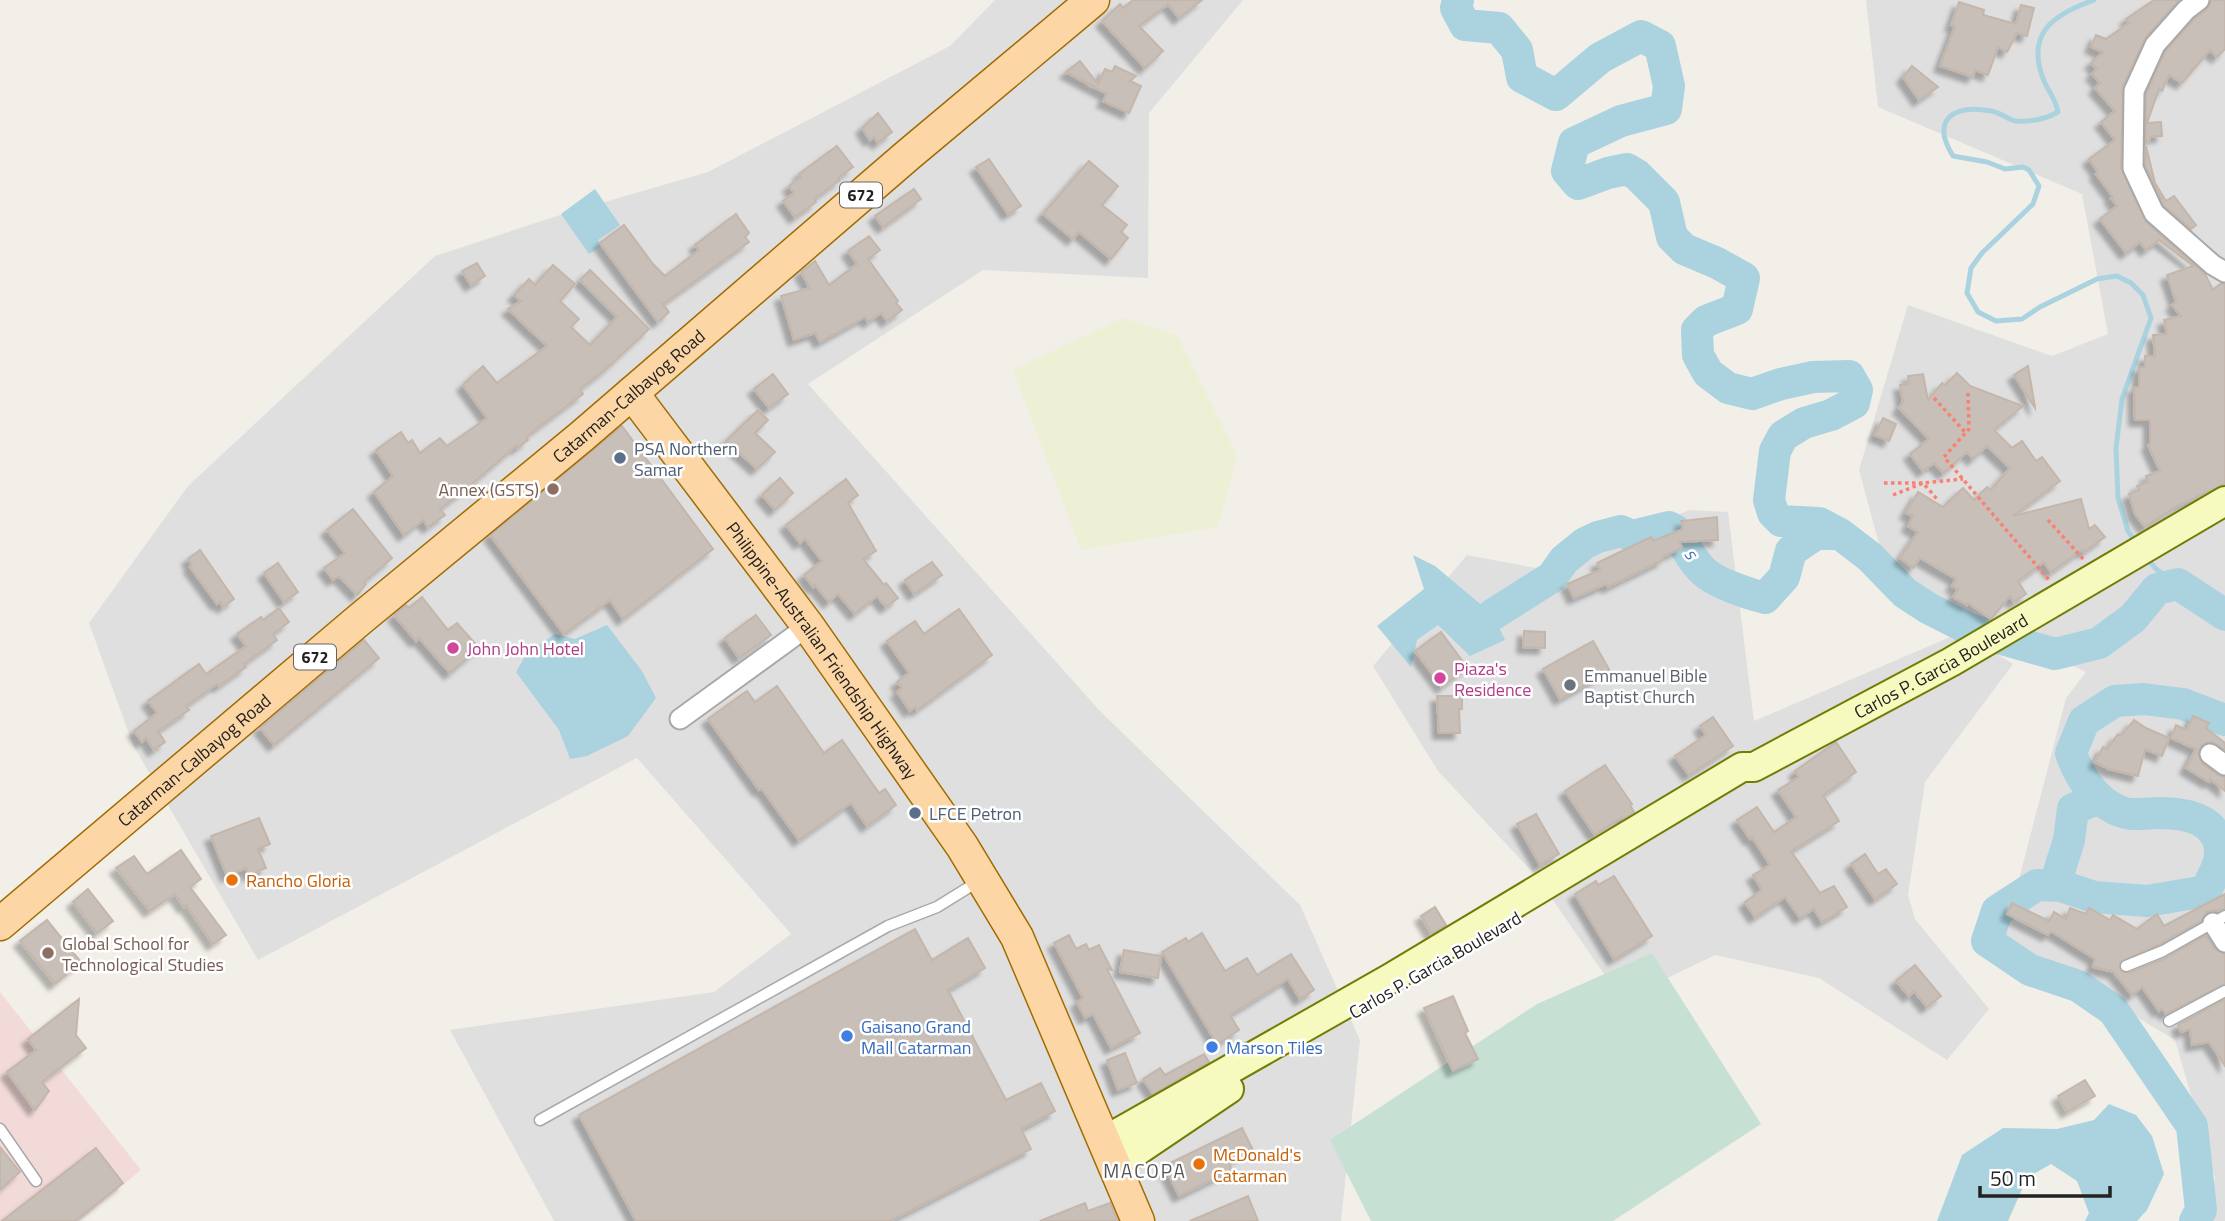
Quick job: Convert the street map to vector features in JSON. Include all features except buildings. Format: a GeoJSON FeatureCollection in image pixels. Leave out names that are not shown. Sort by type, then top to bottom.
{"type":"FeatureCollection","features":[{"type":"Feature","properties":{"kind":"main road","name":"Catarman-Calbayog Road"},"geometry":{"type":"LineString","coordinates":[[0,924],[632,393],[1093,0]]}},
{"type":"Feature","properties":{"kind":"main road","name":"Philippine-Australian Friendship Highway"},"geometry":{"type":"LineString","coordinates":[[632,393],[808,626],[962,846],[1017,937],[1138,1221]]}},
{"type":"Feature","properties":{"kind":"main road","name":"Carlos P. Garcia Boulevard"},"geometry":{"type":"LineString","coordinates":[[1110,1154],[1275,1050],[1711,793],[1745,779],[1753,772],[1754,767],[1951,662],[2166,533],[2225,501]]}},
{"type":"Feature","properties":{"kind":"street"},"geometry":{"type":"LineString","coordinates":[[2199,0],[2186,10],[2155,45],[2134,91],[2133,168],[2154,213],[2213,265],[2225,272]]}},
{"type":"Feature","properties":{"kind":"street"},"geometry":{"type":"LineString","coordinates":[[680,719],[808,626]]}},
{"type":"Feature","properties":{"kind":"street"},"geometry":{"type":"LineString","coordinates":[[2219,920],[2225,942]]}},
{"type":"Feature","properties":{"kind":"lane"},"geometry":{"type":"LineString","coordinates":[[540,1121],[888,926],[937,907],[982,879]]}},
{"type":"Feature","properties":{"kind":"lane"},"geometry":{"type":"LineString","coordinates":[[2126,966],[2163,951],[2219,920]]}},
{"type":"Feature","properties":{"kind":"lane"},"geometry":{"type":"LineString","coordinates":[[2169,1021],[2225,991]]}},
{"type":"Feature","properties":{"kind":"lane"},"geometry":{"type":"LineString","coordinates":[[0,1129],[36,1181]]}},
{"type":"Feature","properties":{"kind":"path"},"geometry":{"type":"LineString","coordinates":[[1968,393],[1969,429],[1944,457],[2063,596]]}},
{"type":"Feature","properties":{"kind":"path"},"geometry":{"type":"LineString","coordinates":[[1934,398],[1965,432]]}},
{"type":"Feature","properties":{"kind":"path"},"geometry":{"type":"LineString","coordinates":[[1884,483],[1963,479]]}},
{"type":"Feature","properties":{"kind":"path"},"geometry":{"type":"LineString","coordinates":[[1894,495],[1923,483]]}},
{"type":"Feature","properties":{"kind":"path"},"geometry":{"type":"LineString","coordinates":[[1923,483],[1937,499]]}},
{"type":"Feature","properties":{"kind":"path"},"geometry":{"type":"LineString","coordinates":[[2048,520],[2095,576]]}},
{"type":"Feature","properties":{"kind":"shaded area"},"geometry":{"type":"Polygon","coordinates":[[[995,0],[1243,0],[1149,113],[1148,278],[983,270],[808,384],[1099,710],[1300,905],[1360,1040],[1341,1221],[554,1221],[450,1030],[714,992],[791,934],[637,758],[258,960],[133,745],[89,623],[188,486],[435,256],[560,215],[708,172],[950,46],[995,0]]]}},
{"type":"Feature","properties":{"kind":"shaded area"},"geometry":{"type":"Polygon","coordinates":[[[1866,0],[2225,0],[2225,1221],[2207,1221],[2215,1178],[2175,1040],[2004,937],[2066,698],[2086,672],[2010,636],[1935,613],[1879,544],[1859,470],[1908,305],[2052,356],[2108,334],[2082,194],[1878,107],[1866,0]]]}},
{"type":"Feature","properties":{"kind":"shaded area"},"geometry":{"type":"Polygon","coordinates":[[[1690,510],[1728,512],[1754,721],[1962,632],[2013,664],[1925,782],[1908,895],[1915,919],[1989,1009],[1947,1060],[1819,978],[1715,955],[1622,1000],[1537,877],[1438,771],[1373,666],[1467,555],[1536,568],[1564,560],[1690,510]]]}},
{"type":"Feature","properties":{"kind":"shaded area"},"geometry":{"type":"Polygon","coordinates":[[[0,992],[141,1170],[79,1221],[0,1221],[0,992]]]}},
{"type":"Feature","properties":{"kind":"green space"},"geometry":{"type":"Polygon","coordinates":[[[1123,318],[1177,335],[1237,455],[1218,527],[1081,550],[1013,370],[1123,318]]]}},
{"type":"Feature","properties":{"kind":"green space"},"geometry":{"type":"Polygon","coordinates":[[[1652,953],[1761,1124],[1613,1221],[1371,1221],[1330,1140],[1537,1004],[1652,953]]]}},
{"type":"Feature","properties":{"kind":"water"},"geometry":{"type":"Polygon","coordinates":[[[595,189],[620,225],[598,240],[601,246],[589,254],[561,214],[595,189]]]}},
{"type":"Feature","properties":{"kind":"water"},"geometry":{"type":"Polygon","coordinates":[[[1413,555],[1435,566],[1485,608],[1499,609],[1498,625],[1505,640],[1470,656],[1438,625],[1417,640],[1411,667],[1377,626],[1424,589],[1413,555]]]}},
{"type":"Feature","properties":{"kind":"water"},"geometry":{"type":"Polygon","coordinates":[[[607,625],[642,671],[656,698],[628,736],[587,756],[570,759],[559,730],[516,672],[527,653],[555,634],[575,639],[607,625]]]}},
{"type":"Feature","properties":{"kind":"water"},"geometry":{"type":"Polygon","coordinates":[[[2109,1104],[2136,1115],[2152,1136],[2164,1174],[2147,1210],[2137,1221],[2085,1221],[2089,1213],[2077,1181],[2051,1164],[2027,1178],[2008,1221],[1937,1221],[1962,1155],[2003,1128],[2057,1129],[2094,1120],[2109,1104]]]}},
{"type":"Feature","properties":{"kind":"waterway"},"geometry":{"type":"LineString","coordinates":[[1458,0],[1456,8],[1465,25],[1499,28],[1517,50],[1522,77],[1556,95],[1600,58],[1641,36],[1660,46],[1669,86],[1666,109],[1621,121],[1574,143],[1567,171],[1578,184],[1627,169],[1637,175],[1664,202],[1672,237],[1684,249],[1744,278],[1737,309],[1706,321],[1697,330],[1698,355],[1708,373],[1728,388],[1752,394],[1813,377],[1849,376],[1857,390],[1854,403],[1831,415],[1804,423],[1783,436],[1775,451],[1769,500],[1773,513],[1781,521],[1819,523],[1840,534],[1870,557],[1905,593],[1971,630],[2055,654],[2099,643],[2133,618],[2157,589],[2178,584],[2225,615]]}},
{"type":"Feature","properties":{"kind":"waterway"},"geometry":{"type":"LineString","coordinates":[[2094,0],[2066,12],[2046,28],[2040,39],[2039,65],[2058,112],[2022,121],[1994,112],[1966,110],[1950,117],[1944,132],[1953,156],[1987,162],[2005,169],[2023,167],[2029,170],[2039,186],[2033,204],[1982,253],[1971,268],[1967,293],[1978,312],[1996,321],[2022,319],[2040,307],[2097,279],[2117,276],[2131,283],[2143,295],[2151,318],[2122,399],[2116,448],[2118,498],[2128,531],[2137,544]]}},
{"type":"Feature","properties":{"kind":"waterway","name":"s"},"geometry":{"type":"LineString","coordinates":[[1492,615],[1552,577],[1564,560],[1585,543],[1621,531],[1632,536],[1669,527],[1675,530],[1694,560],[1708,575],[1728,586],[1765,598],[1784,577],[1791,551],[1816,534],[1835,534]]}},
{"type":"Feature","properties":{"kind":"waterway"},"geometry":{"type":"LineString","coordinates":[[2147,558],[2156,569],[2178,584]]}},
{"type":"Feature","properties":{"kind":"waterway"},"geometry":{"type":"LineString","coordinates":[[2195,1221],[2201,1210],[2192,1126],[2113,1010],[2078,986],[2030,970],[1987,941],[1997,911],[2037,885],[2061,886],[2094,897],[2147,901],[2206,891],[2220,856],[2219,844],[2209,827],[2192,817],[2159,813],[2130,814],[2113,808],[2090,788],[2071,753],[2084,721],[2115,701],[2144,699],[2183,704],[2225,720]]}},
{"type":"Feature","properties":{"kind":"waterway"},"geometry":{"type":"LineString","coordinates":[[2061,886],[2058,875],[2069,840],[2073,809],[2099,798]]}},
{"type":"Feature","properties":{"kind":"place","name":"PSA Northern Samar"},"geometry":{"type":"Point","coordinates":[620,458]}},
{"type":"Feature","properties":{"kind":"place","name":"Annex (GSTS)"},"geometry":{"type":"Point","coordinates":[553,489]}},
{"type":"Feature","properties":{"kind":"place","name":"John John Hotel"},"geometry":{"type":"Point","coordinates":[453,648]}},
{"type":"Feature","properties":{"kind":"place","name":"Piaza's Residence"},"geometry":{"type":"Point","coordinates":[1440,678]}},
{"type":"Feature","properties":{"kind":"place","name":"Emmanuel Bible Baptist Church"},"geometry":{"type":"Point","coordinates":[1570,685]}},
{"type":"Feature","properties":{"kind":"place","name":"LFCE Petron"},"geometry":{"type":"Point","coordinates":[915,813]}},
{"type":"Feature","properties":{"kind":"place","name":"Rancho Gloria"},"geometry":{"type":"Point","coordinates":[232,880]}},
{"type":"Feature","properties":{"kind":"place","name":"Global School for Technological Studies"},"geometry":{"type":"Point","coordinates":[48,953]}},
{"type":"Feature","properties":{"kind":"place","name":"Gaisano Grand Mall Catarman"},"geometry":{"type":"Point","coordinates":[847,1036]}},
{"type":"Feature","properties":{"kind":"place","name":"Marson Tiles"},"geometry":{"type":"Point","coordinates":[1212,1047]}},
{"type":"Feature","properties":{"kind":"place","name":"McDonald's Catarman"},"geometry":{"type":"Point","coordinates":[1199,1164]}},
{"type":"Feature","properties":{"kind":"district","name":"MACOPA"},"geometry":{"type":"Point","coordinates":[1145,1170]}}]}
